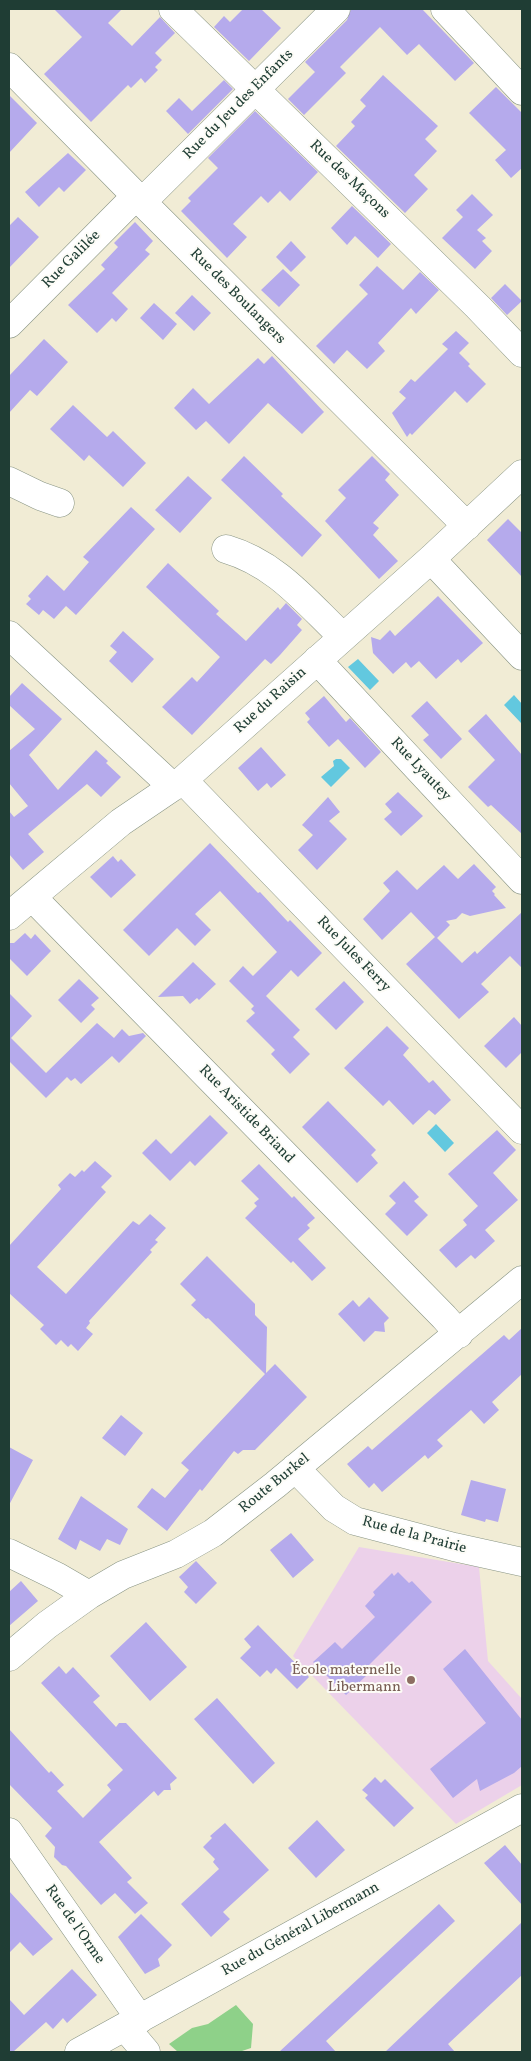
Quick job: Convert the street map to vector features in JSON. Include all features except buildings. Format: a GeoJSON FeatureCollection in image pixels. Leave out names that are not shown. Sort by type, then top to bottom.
{"type":"FeatureCollection","features":[{"type":"Feature","properties":{"kind":"street","name":"Rue des Maçons"},"geometry":{"type":"LineString","coordinates":[[173,9],[256,88],[478,307],[522,353]]}},
{"type":"Feature","properties":{"kind":"street","name":"Rue du Jeu des Enfants"},"geometry":{"type":"LineString","coordinates":[[139,199],[336,9]]}},
{"type":"Feature","properties":{"kind":"street"},"geometry":{"type":"LineString","coordinates":[[445,9],[522,91]]}},
{"type":"Feature","properties":{"kind":"street","name":"Rue des Boulangers"},"geometry":{"type":"LineString","coordinates":[[9,66],[139,199],[467,526]]}},
{"type":"Feature","properties":{"kind":"street","name":"Rue Galilée"},"geometry":{"type":"LineString","coordinates":[[9,324],[139,199]]}},
{"type":"Feature","properties":{"kind":"street","name":"Rue du Raisin"},"geometry":{"type":"LineString","coordinates":[[9,916],[121,822],[178,783],[431,559],[522,474]]}},
{"type":"Feature","properties":{"kind":"street"},"geometry":{"type":"LineString","coordinates":[[9,481],[60,503]]}},
{"type":"Feature","properties":{"kind":"street"},"geometry":{"type":"LineString","coordinates":[[226,549],[248,557],[277,574],[342,638]]}},
{"type":"Feature","properties":{"kind":"street"},"geometry":{"type":"LineString","coordinates":[[431,559],[522,656]]}},
{"type":"Feature","properties":{"kind":"street","name":"Rue Jules Ferry"},"geometry":{"type":"LineString","coordinates":[[9,635],[178,783],[522,1130]]}},
{"type":"Feature","properties":{"kind":"street","name":"Rue Lyautey"},"geometry":{"type":"LineString","coordinates":[[317,660],[522,880]]}},
{"type":"Feature","properties":{"kind":"street","name":"Rue Aristide Briand"},"geometry":{"type":"LineString","coordinates":[[32,897],[459,1334]]}},
{"type":"Feature","properties":{"kind":"street","name":"Route Burkel"},"geometry":{"type":"LineString","coordinates":[[9,1657],[46,1625],[89,1595],[123,1575],[176,1554],[214,1533],[459,1334],[522,1280]]}},
{"type":"Feature","properties":{"kind":"street","name":"Rue de la Prairie"},"geometry":{"type":"LineString","coordinates":[[295,1468],[334,1508],[355,1521],[454,1547],[522,1562]]}},
{"type":"Feature","properties":{"kind":"street"},"geometry":{"type":"LineString","coordinates":[[9,1553],[70,1583],[89,1595]]}},
{"type":"Feature","properties":{"kind":"street","name":"Rue du Général Libermann"},"geometry":{"type":"LineString","coordinates":[[79,2052],[522,1808]]}},
{"type":"Feature","properties":{"kind":"street","name":"Rue de l'Orme"},"geometry":{"type":"LineString","coordinates":[[9,1832],[132,2023],[146,2052]]}},
{"type":"Feature","properties":{"kind":"shaded area","name":"École maternelle Libermann"},"geometry":{"type":"Polygon","coordinates":[[[359,1547],[479,1567],[488,1661],[522,1699],[522,1785],[456,1824],[293,1656],[359,1547]]]}},
{"type":"Feature","properties":{"kind":"green space"},"geometry":{"type":"Polygon","coordinates":[[[236,2005],[253,2024],[251,2048],[239,2052],[178,2052],[169,2044],[192,2028],[208,2024],[236,2005]]]}},
{"type":"Feature","properties":{"kind":"water"},"geometry":{"type":"Polygon","coordinates":[[[358,659],[379,681],[370,690],[348,667],[358,659]]]}},
{"type":"Feature","properties":{"kind":"water"},"geometry":{"type":"Polygon","coordinates":[[[514,695],[522,704],[521,723],[504,705],[514,695]]]}},
{"type":"Feature","properties":{"kind":"water"},"geometry":{"type":"Polygon","coordinates":[[[341,759],[350,768],[331,787],[321,777],[334,766],[333,761],[341,759]]]}},
{"type":"Feature","properties":{"kind":"water"},"geometry":{"type":"Polygon","coordinates":[[[436,1124],[454,1143],[445,1152],[427,1133],[436,1124]]]}},
{"type":"Feature","properties":{"kind":"place","name":"École maternelle Libermann"},"geometry":{"type":"Point","coordinates":[411,1680]}}]}
